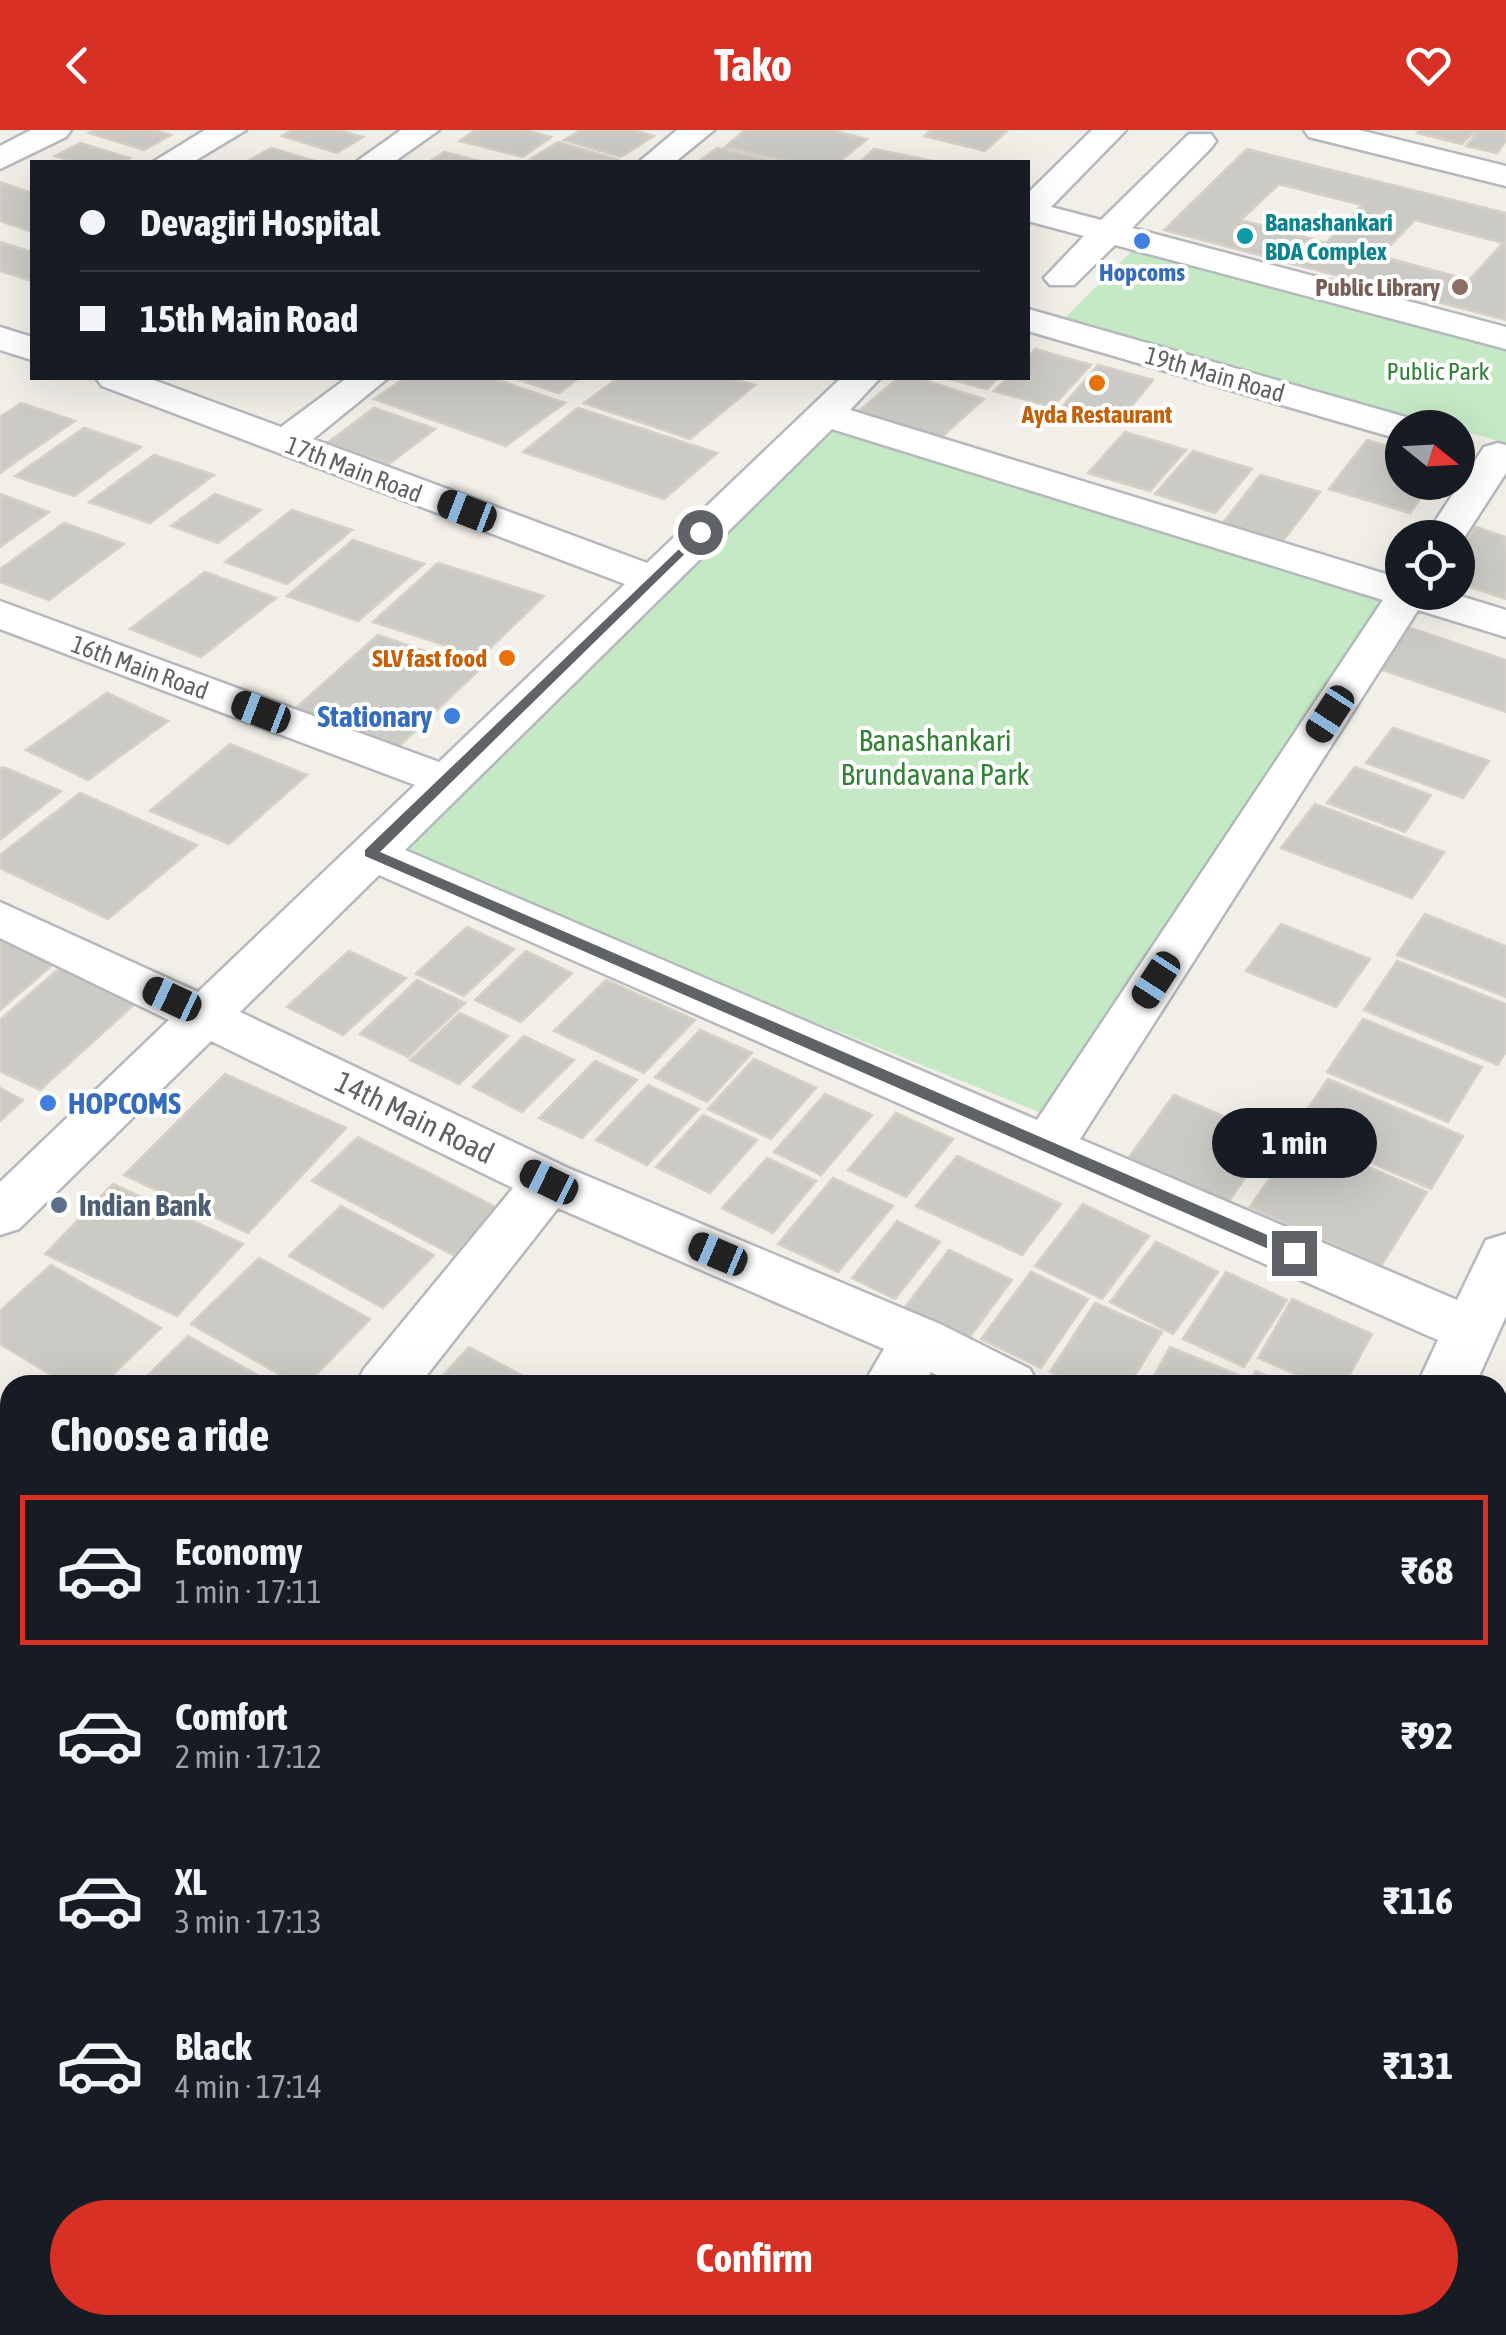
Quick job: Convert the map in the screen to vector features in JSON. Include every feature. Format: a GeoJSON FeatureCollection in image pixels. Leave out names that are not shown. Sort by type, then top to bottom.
{"type":"FeatureCollection","features":[{"type":"Feature","properties":{"kind":"street"},"geometry":{"type":"LineString","coordinates":[[5,174],[55,130]]}},
{"type":"Feature","properties":{"kind":"street"},"geometry":{"type":"LineString","coordinates":[[173,160],[230,130]]}},
{"type":"Feature","properties":{"kind":"street"},"geometry":{"type":"LineString","coordinates":[[375,160],[422,130]]}},
{"type":"Feature","properties":{"kind":"street"},"geometry":{"type":"LineString","coordinates":[[658,160],[698,130]]}},
{"type":"Feature","properties":{"kind":"street"},"geometry":{"type":"LineString","coordinates":[[1030,209],[1110,130]]}},
{"type":"Feature","properties":{"kind":"street"},"geometry":{"type":"LineString","coordinates":[[1320,130],[1506,176]]}},
{"type":"Feature","properties":{"kind":"street"},"geometry":{"type":"LineString","coordinates":[[1062,278],[1200,141]]}},
{"type":"Feature","properties":{"kind":"street"},"geometry":{"type":"LineString","coordinates":[[1030,212],[1506,338]]}},
{"type":"Feature","properties":{"kind":"street","name":"19th Main Road"},"geometry":{"type":"LineString","coordinates":[[1030,321],[1385,423]]}},
{"type":"Feature","properties":{"kind":"street"},"geometry":{"type":"LineString","coordinates":[[0,338],[30,347]]}},
{"type":"Feature","properties":{"kind":"street","name":"17th Main Road"},"geometry":{"type":"LineString","coordinates":[[120,380],[650,580]]}},
{"type":"Feature","properties":{"kind":"street"},"geometry":{"type":"LineString","coordinates":[[284,442],[367,380]]}},
{"type":"Feature","properties":{"kind":"street"},"geometry":{"type":"LineString","coordinates":[[0,1216],[860,380]]}},
{"type":"Feature","properties":{"kind":"street"},"geometry":{"type":"LineString","coordinates":[[826,415],[1385,587]]}},
{"type":"Feature","properties":{"kind":"street"},"geometry":{"type":"LineString","coordinates":[[1457,520],[1502,457],[1475,449]]}},
{"type":"Feature","properties":{"kind":"street"},"geometry":{"type":"LineString","coordinates":[[1048,1146],[1398,610]]}},
{"type":"Feature","properties":{"kind":"street"},"geometry":{"type":"LineString","coordinates":[[1460,610],[1506,624]]}},
{"type":"Feature","properties":{"kind":"street","name":"16th Main Road"},"geometry":{"type":"LineString","coordinates":[[0,614],[449,782]]}},
{"type":"Feature","properties":{"kind":"street"},"geometry":{"type":"LineString","coordinates":[[370,853],[1471,1330]]}},
{"type":"Feature","properties":{"kind":"street","name":"14th Main Road"},"geometry":{"type":"LineString","coordinates":[[0,918],[549,1182],[906,1363],[962,1375]]}},
{"type":"Feature","properties":{"kind":"street"},"geometry":{"type":"LineString","coordinates":[[393,1375],[549,1182]]}},
{"type":"Feature","properties":{"kind":"street"},"geometry":{"type":"LineString","coordinates":[[1451,1375],[1506,1255]]}},
{"type":"Feature","properties":{"kind":"green space","name":"Public Park"},"geometry":{"type":"Polygon","coordinates":[[[1142,241],[1506,336],[1506,443],[1475,434],[1475,410],[1387,410],[1063,320],[1142,241]]]}},
{"type":"Feature","properties":{"kind":"green space","name":"Banashankari Brundavana Park"},"geometry":{"type":"Polygon","coordinates":[[[837,425],[1385,590],[1385,610],[1395,610],[1049,1116],[388,851],[837,425]]]}},
{"type":"Feature","properties":{"kind":"building"},"geometry":{"type":"Polygon","coordinates":[[[155,130],[171,135],[144,150],[89,133],[155,130]]]}},
{"type":"Feature","properties":{"kind":"building"},"geometry":{"type":"Polygon","coordinates":[[[293,130],[339,130],[363,137],[337,153],[282,136],[293,130]]]}},
{"type":"Feature","properties":{"kind":"building"},"geometry":{"type":"Polygon","coordinates":[[[475,130],[524,130],[551,137],[523,157],[460,141],[475,130]]]}},
{"type":"Feature","properties":{"kind":"building"},"geometry":{"type":"Polygon","coordinates":[[[581,130],[633,130],[654,136],[621,157],[564,140],[581,130]]]}},
{"type":"Feature","properties":{"kind":"building"},"geometry":{"type":"Polygon","coordinates":[[[745,130],[831,130],[867,139],[841,160],[782,160],[725,147],[745,130]]]}},
{"type":"Feature","properties":{"kind":"building"},"geometry":{"type":"Polygon","coordinates":[[[931,130],[1007,131],[985,151],[924,136],[931,130]]]}},
{"type":"Feature","properties":{"kind":"building"},"geometry":{"type":"Polygon","coordinates":[[[1476,130],[1462,144],[1417,133],[1476,130]]]}},
{"type":"Feature","properties":{"kind":"building"},"geometry":{"type":"Polygon","coordinates":[[[1479,130],[1506,130],[1506,141],[1497,153],[1466,146],[1479,130]]]}},
{"type":"Feature","properties":{"kind":"building"},"geometry":{"type":"Polygon","coordinates":[[[558,142],[619,160],[529,160],[558,142]]]}},
{"type":"Feature","properties":{"kind":"building"},"geometry":{"type":"Polygon","coordinates":[[[80,143],[130,158],[67,160],[55,156],[80,143]]]}},
{"type":"Feature","properties":{"kind":"building"},"geometry":{"type":"Polygon","coordinates":[[[271,148],[311,160],[250,160],[271,148]]]}},
{"type":"Feature","properties":{"kind":"building"},"geometry":{"type":"Polygon","coordinates":[[[717,148],[768,160],[701,160],[717,148]]]}},
{"type":"Feature","properties":{"kind":"building"},"geometry":{"type":"Polygon","coordinates":[[[874,149],[928,160],[862,160],[874,149]]]}},
{"type":"Feature","properties":{"kind":"building","name":"Banashankari BDA Complex"},"geometry":{"type":"Polygon","coordinates":[[[1247,149],[1506,213],[1506,320],[1164,230],[1247,149]],[[1279,184],[1241,220],[1326,243],[1362,205],[1279,184]],[[1415,220],[1380,256],[1469,280],[1503,243],[1415,220]]]}},
{"type":"Feature","properties":{"kind":"building"},"geometry":{"type":"Polygon","coordinates":[[[444,152],[476,160],[432,160],[444,152]]]}},
{"type":"Feature","properties":{"kind":"building"},"geometry":{"type":"Polygon","coordinates":[[[0,182],[30,192],[30,231],[0,221],[0,182]]]}},
{"type":"Feature","properties":{"kind":"building"},"geometry":{"type":"Polygon","coordinates":[[[0,242],[30,251],[30,280],[0,271],[0,242]]]}},
{"type":"Feature","properties":{"kind":"building"},"geometry":{"type":"Polygon","coordinates":[[[1035,349],[1091,365],[1052,407],[994,391],[1005,380],[1030,380],[1030,355],[1035,349]]]}},
{"type":"Feature","properties":{"kind":"building"},"geometry":{"type":"Polygon","coordinates":[[[1098,365],[1153,380],[1118,423],[1061,408],[1098,365]]]}},
{"type":"Feature","properties":{"kind":"building"},"geometry":{"type":"Polygon","coordinates":[[[402,380],[498,380],[565,403],[506,446],[374,399],[402,380]]]}},
{"type":"Feature","properties":{"kind":"building"},"geometry":{"type":"Polygon","coordinates":[[[520,380],[576,380],[559,393],[520,380]]]}},
{"type":"Feature","properties":{"kind":"building"},"geometry":{"type":"Polygon","coordinates":[[[615,380],[737,380],[755,385],[690,439],[584,403],[615,380]]]}},
{"type":"Feature","properties":{"kind":"building"},"geometry":{"type":"Polygon","coordinates":[[[896,380],[923,380],[984,399],[936,442],[854,415],[896,380]]]}},
{"type":"Feature","properties":{"kind":"building"},"geometry":{"type":"Polygon","coordinates":[[[953,380],[996,380],[987,389],[953,380]]]}},
{"type":"Feature","properties":{"kind":"building"},"geometry":{"type":"Polygon","coordinates":[[[21,403],[75,421],[0,473],[0,417],[21,403]]]}},
{"type":"Feature","properties":{"kind":"building"},"geometry":{"type":"Polygon","coordinates":[[[374,408],[435,429],[389,464],[327,443],[374,408]]]}},
{"type":"Feature","properties":{"kind":"building"},"geometry":{"type":"Polygon","coordinates":[[[578,408],[717,453],[664,499],[523,452],[578,408]]]}},
{"type":"Feature","properties":{"kind":"building"},"geometry":{"type":"Polygon","coordinates":[[[84,428],[141,447],[74,496],[15,476],[84,428]]]}},
{"type":"Feature","properties":{"kind":"building"},"geometry":{"type":"Polygon","coordinates":[[[1125,432],[1186,450],[1150,491],[1088,473],[1125,432]]]}},
{"type":"Feature","properties":{"kind":"building"},"geometry":{"type":"Polygon","coordinates":[[[1367,440],[1385,445],[1385,500],[1419,500],[1410,513],[1329,489],[1367,440]]]}},
{"type":"Feature","properties":{"kind":"building"},"geometry":{"type":"Polygon","coordinates":[[[1193,451],[1252,469],[1215,513],[1155,494],[1193,451]]]}},
{"type":"Feature","properties":{"kind":"building"},"geometry":{"type":"Polygon","coordinates":[[[154,455],[214,475],[150,523],[89,502],[154,455]]]}},
{"type":"Feature","properties":{"kind":"building"},"geometry":{"type":"Polygon","coordinates":[[[1260,475],[1320,492],[1283,541],[1223,523],[1260,475]]]}},
{"type":"Feature","properties":{"kind":"building"},"geometry":{"type":"Polygon","coordinates":[[[0,494],[49,512],[0,547],[0,494]]]}},
{"type":"Feature","properties":{"kind":"building"},"geometry":{"type":"Polygon","coordinates":[[[215,494],[261,510],[218,543],[171,526],[215,494]]]}},
{"type":"Feature","properties":{"kind":"building"},"geometry":{"type":"Polygon","coordinates":[[[292,510],[352,530],[287,584],[225,562],[292,510]]]}},
{"type":"Feature","properties":{"kind":"building"},"geometry":{"type":"Polygon","coordinates":[[[64,523],[124,544],[49,600],[0,582],[0,569],[64,523]]]}},
{"type":"Feature","properties":{"kind":"building"},"geometry":{"type":"Polygon","coordinates":[[[1475,528],[1506,537],[1506,599],[1475,589],[1475,528]]]}},
{"type":"Feature","properties":{"kind":"building"},"geometry":{"type":"Polygon","coordinates":[[[353,540],[424,564],[358,621],[287,596],[353,540]]]}},
{"type":"Feature","properties":{"kind":"building"},"geometry":{"type":"Polygon","coordinates":[[[438,563],[544,596],[481,657],[373,622],[438,563]]]}},
{"type":"Feature","properties":{"kind":"building"},"geometry":{"type":"Polygon","coordinates":[[[205,572],[276,598],[201,657],[130,629],[205,572]]]}},
{"type":"Feature","properties":{"kind":"building"},"geometry":{"type":"Polygon","coordinates":[[[1408,627],[1506,660],[1506,712],[1376,668],[1408,627]]]}},
{"type":"Feature","properties":{"kind":"building"},"geometry":{"type":"Polygon","coordinates":[[[378,635],[479,670],[394,751],[290,713],[378,635]]]}},
{"type":"Feature","properties":{"kind":"building"},"geometry":{"type":"Polygon","coordinates":[[[107,693],[168,721],[88,780],[26,750],[107,693]]]}},
{"type":"Feature","properties":{"kind":"building"},"geometry":{"type":"Polygon","coordinates":[[[1393,728],[1489,761],[1463,798],[1366,763],[1393,728]]]}},
{"type":"Feature","properties":{"kind":"building"},"geometry":{"type":"Polygon","coordinates":[[[230,744],[307,775],[229,844],[150,811],[230,744]]]}},
{"type":"Feature","properties":{"kind":"building"},"geometry":{"type":"Polygon","coordinates":[[[1355,767],[1431,795],[1405,832],[1327,803],[1355,767]]]}},
{"type":"Feature","properties":{"kind":"building"},"geometry":{"type":"Polygon","coordinates":[[[0,769],[61,791],[0,840],[0,769]]]}},
{"type":"Feature","properties":{"kind":"building"},"geometry":{"type":"Polygon","coordinates":[[[80,793],[197,845],[108,919],[0,868],[0,855],[80,793]]]}},
{"type":"Feature","properties":{"kind":"building"},"geometry":{"type":"Polygon","coordinates":[[[1315,804],[1444,852],[1412,898],[1281,848],[1315,804]]]}},
{"type":"Feature","properties":{"kind":"building"},"geometry":{"type":"Polygon","coordinates":[[[1425,914],[1506,946],[1506,997],[1397,955],[1425,914]]]}},
{"type":"Feature","properties":{"kind":"building"},"geometry":{"type":"Polygon","coordinates":[[[1281,924],[1370,959],[1336,1007],[1246,971],[1281,924]]]}},
{"type":"Feature","properties":{"kind":"building"},"geometry":{"type":"Polygon","coordinates":[[[467,927],[514,949],[464,996],[416,974],[467,927]]]}},
{"type":"Feature","properties":{"kind":"building"},"geometry":{"type":"Polygon","coordinates":[[[5,937],[57,961],[0,1010],[0,941],[5,937]]]}},
{"type":"Feature","properties":{"kind":"building"},"geometry":{"type":"Polygon","coordinates":[[[349,951],[406,978],[343,1035],[287,1007],[349,951]]]}},
{"type":"Feature","properties":{"kind":"building"},"geometry":{"type":"Polygon","coordinates":[[[526,951],[572,973],[521,1022],[475,1000],[526,951]]]}},
{"type":"Feature","properties":{"kind":"building"},"geometry":{"type":"Polygon","coordinates":[[[1397,961],[1506,1004],[1506,1051],[1498,1065],[1364,1010],[1397,961]]]}},
{"type":"Feature","properties":{"kind":"building"},"geometry":{"type":"Polygon","coordinates":[[[63,965],[140,999],[40,1090],[0,1071],[0,1020],[63,965]]]}},
{"type":"Feature","properties":{"kind":"building"},"geometry":{"type":"Polygon","coordinates":[[[417,980],[465,1003],[408,1057],[360,1034],[417,980]]]}},
{"type":"Feature","properties":{"kind":"building"},"geometry":{"type":"Polygon","coordinates":[[[606,980],[695,1020],[644,1073],[554,1031],[606,980]]]}},
{"type":"Feature","properties":{"kind":"building"},"geometry":{"type":"Polygon","coordinates":[[[460,1013],[508,1036],[459,1084],[410,1060],[460,1013]]]}},
{"type":"Feature","properties":{"kind":"building"},"geometry":{"type":"Polygon","coordinates":[[[1363,1019],[1482,1067],[1448,1122],[1327,1072],[1363,1019]]]}},
{"type":"Feature","properties":{"kind":"building"},"geometry":{"type":"Polygon","coordinates":[[[700,1030],[752,1053],[707,1102],[655,1077],[700,1030]]]}},
{"type":"Feature","properties":{"kind":"building"},"geometry":{"type":"Polygon","coordinates":[[[524,1036],[574,1060],[522,1112],[473,1087],[524,1036]]]}},
{"type":"Feature","properties":{"kind":"building"},"geometry":{"type":"Polygon","coordinates":[[[754,1059],[816,1088],[771,1139],[708,1109],[754,1059]]]}},
{"type":"Feature","properties":{"kind":"building"},"geometry":{"type":"Polygon","coordinates":[[[595,1061],[637,1080],[582,1138],[539,1118],[595,1061]]]}},
{"type":"Feature","properties":{"kind":"building"},"geometry":{"type":"Polygon","coordinates":[[[225,1074],[346,1128],[248,1233],[124,1175],[225,1074]]]}},
{"type":"Feature","properties":{"kind":"building"},"geometry":{"type":"Polygon","coordinates":[[[1328,1079],[1463,1136],[1431,1189],[1294,1129],[1328,1079]]]}},
{"type":"Feature","properties":{"kind":"building"},"geometry":{"type":"Polygon","coordinates":[[[648,1085],[699,1109],[647,1165],[596,1140],[648,1085]]]}},
{"type":"Feature","properties":{"kind":"building"},"geometry":{"type":"Polygon","coordinates":[[[0,1088],[23,1100],[0,1121],[0,1088]]]}},
{"type":"Feature","properties":{"kind":"building"},"geometry":{"type":"Polygon","coordinates":[[[825,1094],[872,1115],[821,1175],[774,1152],[825,1094]]]}},
{"type":"Feature","properties":{"kind":"building"},"geometry":{"type":"Polygon","coordinates":[[[1174,1095],[1273,1137],[1227,1204],[1127,1160],[1174,1095]]]}},
{"type":"Feature","properties":{"kind":"building"},"geometry":{"type":"Polygon","coordinates":[[[896,1113],[953,1139],[906,1197],[848,1170],[896,1113]]]}},
{"type":"Feature","properties":{"kind":"building"},"geometry":{"type":"Polygon","coordinates":[[[703,1115],[757,1140],[710,1193],[656,1167],[703,1115]]]}},
{"type":"Feature","properties":{"kind":"building"},"geometry":{"type":"Polygon","coordinates":[[[358,1137],[498,1208],[453,1255],[312,1181],[358,1137]]]}},
{"type":"Feature","properties":{"kind":"building"},"geometry":{"type":"Polygon","coordinates":[[[1298,1137],[1427,1192],[1381,1266],[1250,1207],[1298,1137]]]}},
{"type":"Feature","properties":{"kind":"building"},"geometry":{"type":"Polygon","coordinates":[[[957,1156],[1061,1204],[1022,1255],[916,1206],[957,1156]]]}},
{"type":"Feature","properties":{"kind":"building"},"geometry":{"type":"Polygon","coordinates":[[[767,1158],[816,1181],[773,1233],[722,1208],[767,1158]]]}},
{"type":"Feature","properties":{"kind":"building"},"geometry":{"type":"Polygon","coordinates":[[[833,1178],[893,1206],[838,1272],[778,1244],[833,1178]]]}},
{"type":"Feature","properties":{"kind":"building"},"geometry":{"type":"Polygon","coordinates":[[[113,1184],[243,1244],[177,1316],[45,1254],[113,1184]]]}},
{"type":"Feature","properties":{"kind":"building"},"geometry":{"type":"Polygon","coordinates":[[[1083,1204],[1149,1236],[1102,1299],[1035,1266],[1083,1204]]]}},
{"type":"Feature","properties":{"kind":"building"},"geometry":{"type":"Polygon","coordinates":[[[341,1206],[434,1255],[383,1308],[289,1256],[341,1206]]]}},
{"type":"Feature","properties":{"kind":"building"},"geometry":{"type":"Polygon","coordinates":[[[897,1221],[940,1242],[895,1299],[852,1278],[897,1221]]]}},
{"type":"Feature","properties":{"kind":"building"},"geometry":{"type":"Polygon","coordinates":[[[1156,1242],[1218,1272],[1173,1334],[1110,1302],[1156,1242]]]}},
{"type":"Feature","properties":{"kind":"building"},"geometry":{"type":"Polygon","coordinates":[[[949,1250],[1012,1280],[963,1346],[899,1315],[949,1250]]]}},
{"type":"Feature","properties":{"kind":"building"},"geometry":{"type":"Polygon","coordinates":[[[259,1258],[370,1319],[316,1375],[280,1375],[191,1324],[259,1258]]]}},
{"type":"Feature","properties":{"kind":"building"},"geometry":{"type":"Polygon","coordinates":[[[51,1265],[161,1328],[112,1375],[51,1375],[0,1344],[0,1311],[51,1265]]]}},
{"type":"Feature","properties":{"kind":"building"},"geometry":{"type":"Polygon","coordinates":[[[1031,1272],[1088,1299],[1041,1368],[981,1339],[1031,1272]]]}},
{"type":"Feature","properties":{"kind":"building"},"geometry":{"type":"Polygon","coordinates":[[[1226,1272],[1287,1300],[1244,1367],[1183,1339],[1226,1272]]]}},
{"type":"Feature","properties":{"kind":"building"},"geometry":{"type":"Polygon","coordinates":[[[1292,1299],[1372,1334],[1349,1375],[1298,1375],[1258,1358],[1292,1299]]]}},
{"type":"Feature","properties":{"kind":"building"},"geometry":{"type":"Polygon","coordinates":[[[1095,1303],[1162,1332],[1135,1375],[1050,1372],[1095,1303]]]}},
{"type":"Feature","properties":{"kind":"building"},"geometry":{"type":"Polygon","coordinates":[[[188,1336],[257,1375],[148,1375],[188,1336]]]}},
{"type":"Feature","properties":{"kind":"building"},"geometry":{"type":"Polygon","coordinates":[[[469,1347],[521,1375],[443,1375],[469,1347]]]}},
{"type":"Feature","properties":{"kind":"building"},"geometry":{"type":"Polygon","coordinates":[[[1170,1347],[1238,1375],[1155,1375],[1170,1347]]]}},
{"type":"Feature","properties":{"kind":"place","name":"Banashankari BDA Complex"},"geometry":{"type":"Point","coordinates":[1245,236]}},
{"type":"Feature","properties":{"kind":"place","name":"Hopcoms"},"geometry":{"type":"Point","coordinates":[1142,241]}},
{"type":"Feature","properties":{"kind":"place","name":"Public Library"},"geometry":{"type":"Point","coordinates":[1460,287]}},
{"type":"Feature","properties":{"kind":"place","name":"Ayda Restaurant"},"geometry":{"type":"Point","coordinates":[1097,383]}},
{"type":"Feature","properties":{"kind":"place","name":"SLV fast food"},"geometry":{"type":"Point","coordinates":[507,658]}},
{"type":"Feature","properties":{"kind":"place","name":"Stationary"},"geometry":{"type":"Point","coordinates":[452,716]}},
{"type":"Feature","properties":{"kind":"place","name":"HOPCOMS"},"geometry":{"type":"Point","coordinates":[48,1103]}},
{"type":"Feature","properties":{"kind":"place","name":"Indian Bank"},"geometry":{"type":"Point","coordinates":[59,1205]}},
{"type":"Feature","properties":{"kind":"route"},"geometry":{"type":"LineString","coordinates":[[700,532],[449,782],[370,853],[1294,1253]]}}]}
